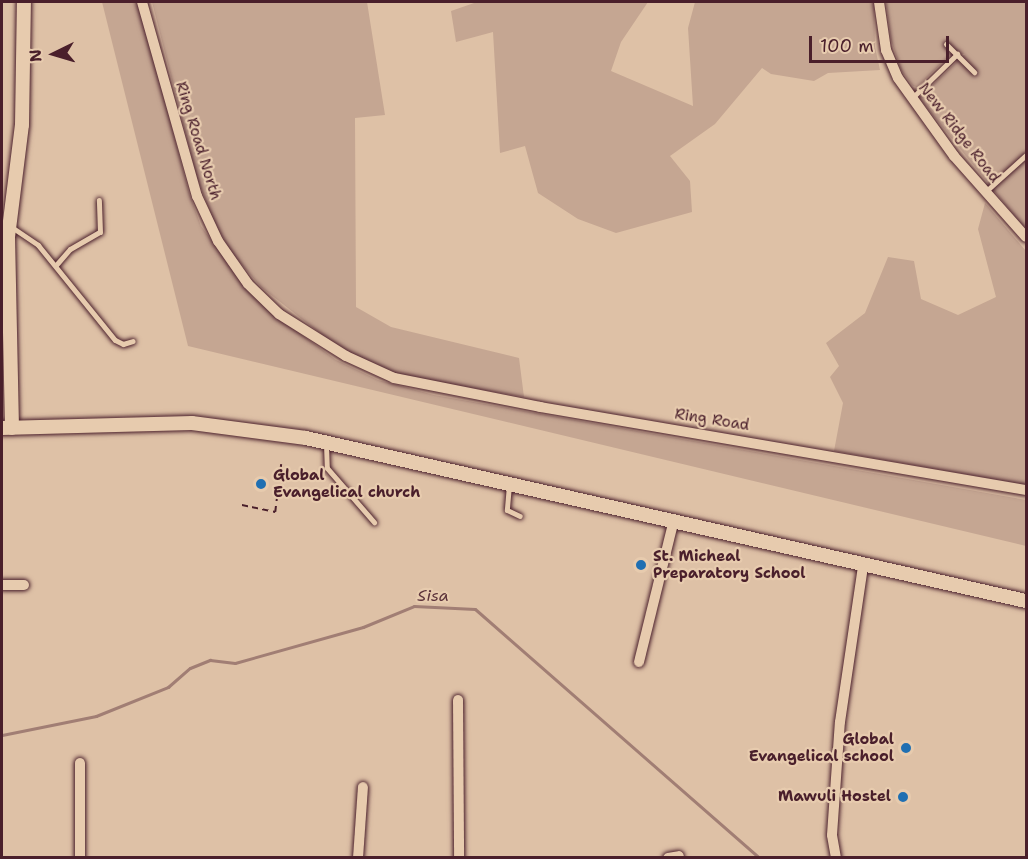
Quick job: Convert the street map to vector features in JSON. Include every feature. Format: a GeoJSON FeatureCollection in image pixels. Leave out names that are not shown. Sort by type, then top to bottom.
{"type":"FeatureCollection","features":[{"type":"Feature","properties":{"kind":"street"},"geometry":{"type":"LineString","coordinates":[[24,2],[22,125],[6,230],[7,428],[192,423],[326,442],[674,520],[863,567],[1026,601]]}},
{"type":"Feature","properties":{"kind":"street","name":"Ring Road North"},"geometry":{"type":"LineString","coordinates":[[142,2],[197,196],[218,241],[248,284],[279,314],[346,356],[394,378]]}},
{"type":"Feature","properties":{"kind":"street","name":"New Ridge Road"},"geometry":{"type":"LineString","coordinates":[[879,2],[886,50],[912,98],[985,192],[1026,237]]}},
{"type":"Feature","properties":{"kind":"street","name":"Ring Road"},"geometry":{"type":"LineString","coordinates":[[394,378],[540,407],[715,435],[1026,490]]}},
{"type":"Feature","properties":{"kind":"street"},"geometry":{"type":"LineString","coordinates":[[639,662],[674,520]]}},
{"type":"Feature","properties":{"kind":"street"},"geometry":{"type":"LineString","coordinates":[[836,858],[832,835],[840,722],[863,567]]}},
{"type":"Feature","properties":{"kind":"street"},"geometry":{"type":"LineString","coordinates":[[2,585],[24,585]]}},
{"type":"Feature","properties":{"kind":"street"},"geometry":{"type":"LineString","coordinates":[[458,700],[459,858]]}},
{"type":"Feature","properties":{"kind":"street"},"geometry":{"type":"LineString","coordinates":[[80,763],[80,858]]}},
{"type":"Feature","properties":{"kind":"street"},"geometry":{"type":"LineString","coordinates":[[358,858],[363,787]]}},
{"type":"Feature","properties":{"kind":"lane"},"geometry":{"type":"LineString","coordinates":[[946,44],[974,72]]}},
{"type":"Feature","properties":{"kind":"lane"},"geometry":{"type":"LineString","coordinates":[[912,98],[957,54]]}},
{"type":"Feature","properties":{"kind":"lane"},"geometry":{"type":"LineString","coordinates":[[985,192],[1026,155]]}},
{"type":"Feature","properties":{"kind":"lane"},"geometry":{"type":"LineString","coordinates":[[56,265],[70,249],[100,232],[99,200]]}},
{"type":"Feature","properties":{"kind":"lane"},"geometry":{"type":"LineString","coordinates":[[6,230],[23,232],[56,265],[116,340],[123,344],[133,341]]}},
{"type":"Feature","properties":{"kind":"lane"},"geometry":{"type":"LineString","coordinates":[[326,442],[327,468],[374,522]]}},
{"type":"Feature","properties":{"kind":"lane"},"geometry":{"type":"LineString","coordinates":[[510,482],[507,510],[520,516]]}},
{"type":"Feature","properties":{"kind":"path"},"geometry":{"type":"LineString","coordinates":[[242,505],[275,512],[281,464]]}},
{"type":"Feature","properties":{"kind":"shaded area"},"geometry":{"type":"Polygon","coordinates":[[[102,2],[139,2],[189,193],[201,226],[240,280],[268,310],[336,360],[378,380],[434,395],[1026,500],[1026,546],[188,346],[102,2]]]}},
{"type":"Feature","properties":{"kind":"shaded area"},"geometry":{"type":"Polygon","coordinates":[[[152,2],[367,2],[385,115],[355,118],[356,307],[391,327],[519,358],[524,397],[407,377],[373,365],[339,348],[261,287],[232,253],[214,222],[197,178],[152,2]]]}},
{"type":"Feature","properties":{"kind":"shaded area"},"geometry":{"type":"Polygon","coordinates":[[[477,2],[648,2],[621,42],[611,71],[693,106],[688,28],[695,2],[874,2],[875,47],[880,70],[828,73],[814,81],[771,74],[762,68],[715,124],[670,156],[690,181],[692,212],[616,233],[578,219],[538,193],[525,146],[500,153],[493,32],[456,42],[451,11],[477,2]]]}},
{"type":"Feature","properties":{"kind":"shaded area"},"geometry":{"type":"Polygon","coordinates":[[[886,2],[1026,2],[1026,230],[919,98],[965,54],[950,55],[917,87],[913,86],[901,70],[891,40],[886,2]]]}},
{"type":"Feature","properties":{"kind":"shaded area"},"geometry":{"type":"Polygon","coordinates":[[[985,203],[1026,251],[1026,485],[834,451],[843,403],[830,377],[839,366],[826,343],[865,313],[888,257],[914,261],[921,299],[958,315],[996,297],[978,229],[985,203]]]}},
{"type":"Feature","properties":{"kind":"waterway","name":"Sisa"},"geometry":{"type":"LineString","coordinates":[[2,735],[96,716],[168,687],[190,668],[210,660],[235,663],[363,627],[414,606],[475,609],[759,858]]}},
{"type":"Feature","properties":{"kind":"place","name":"Global Evangelical church"},"geometry":{"type":"Point","coordinates":[261,484]}},
{"type":"Feature","properties":{"kind":"place","name":"St. Micheal Preparatory School"},"geometry":{"type":"Point","coordinates":[641,565]}},
{"type":"Feature","properties":{"kind":"place","name":"Global Evangelical school"},"geometry":{"type":"Point","coordinates":[906,748]}},
{"type":"Feature","properties":{"kind":"place","name":"Mawuli Hostel"},"geometry":{"type":"Point","coordinates":[903,797]}}]}
